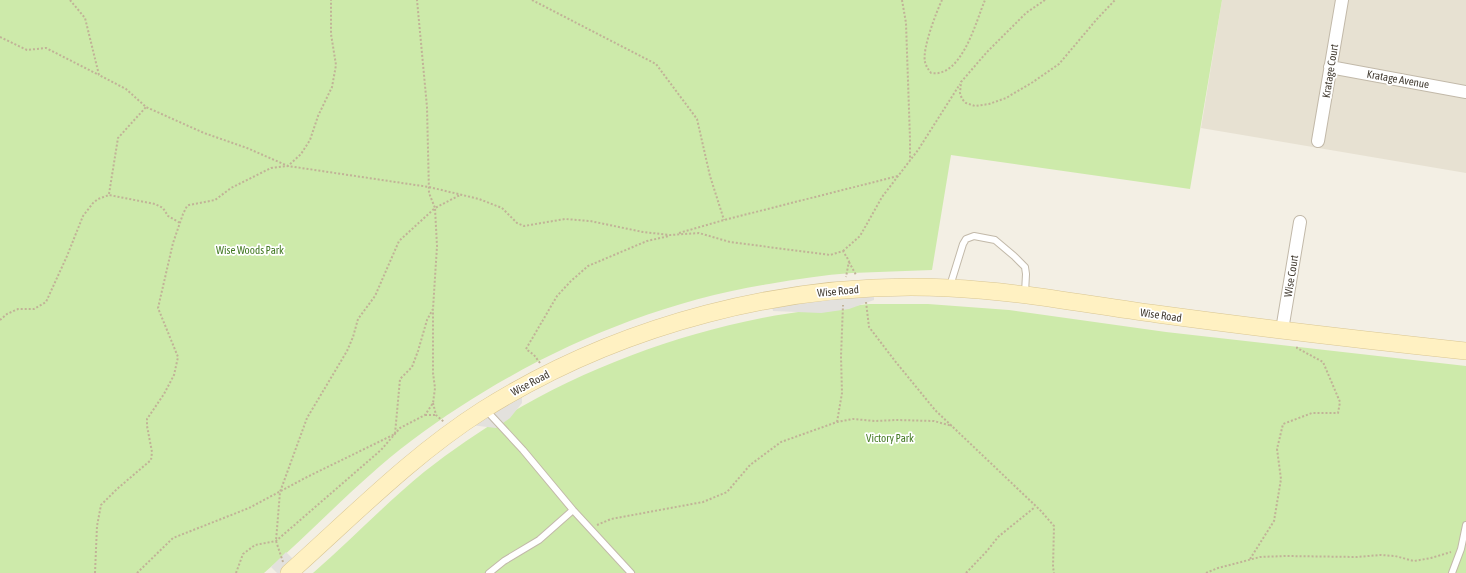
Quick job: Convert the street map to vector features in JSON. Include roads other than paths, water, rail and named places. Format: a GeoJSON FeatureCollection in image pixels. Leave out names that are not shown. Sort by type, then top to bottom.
{"type":"FeatureCollection","features":[{"type":"Feature","properties":{"kind":"street","name":"Kratage Court"},"geometry":{"type":"LineString","coordinates":[[1318,141],[1342,0]]}},
{"type":"Feature","properties":{"kind":"street","name":"Kratage Avenue"},"geometry":{"type":"LineString","coordinates":[[1330,67],[1466,92]]}},
{"type":"Feature","properties":{"kind":"street","name":"Wise Court"},"geometry":{"type":"LineString","coordinates":[[1290,331],[1300,222]]}},
{"type":"Feature","properties":{"kind":"street","name":"Wise Road"},"geometry":{"type":"LineString","coordinates":[[287,570],[389,481],[452,431],[485,409],[547,374],[621,342],[662,327],[697,317],[771,300],[853,290],[911,287],[950,288],[1025,295],[1153,314],[1466,351]]}},
{"type":"Feature","properties":{"kind":"lane"},"geometry":{"type":"LineString","coordinates":[[950,288],[963,244],[966,239],[974,236],[995,240],[1023,265],[1026,274],[1025,295]]}},
{"type":"Feature","properties":{"kind":"lane"},"geometry":{"type":"LineString","coordinates":[[485,409],[523,450],[573,510],[631,573]]}},
{"type":"Feature","properties":{"kind":"lane"},"geometry":{"type":"LineString","coordinates":[[489,573],[504,561],[540,540],[573,510]]}},
{"type":"Feature","properties":{"kind":"lane"},"geometry":{"type":"LineString","coordinates":[[1452,573],[1466,525]]}},
{"type":"Feature","properties":{"kind":"park label","name":"Wise Woods Park"},"geometry":{"type":"Point","coordinates":[250,250]}},
{"type":"Feature","properties":{"kind":"park label","name":"Victory Park"},"geometry":{"type":"Point","coordinates":[890,438]}}]}
